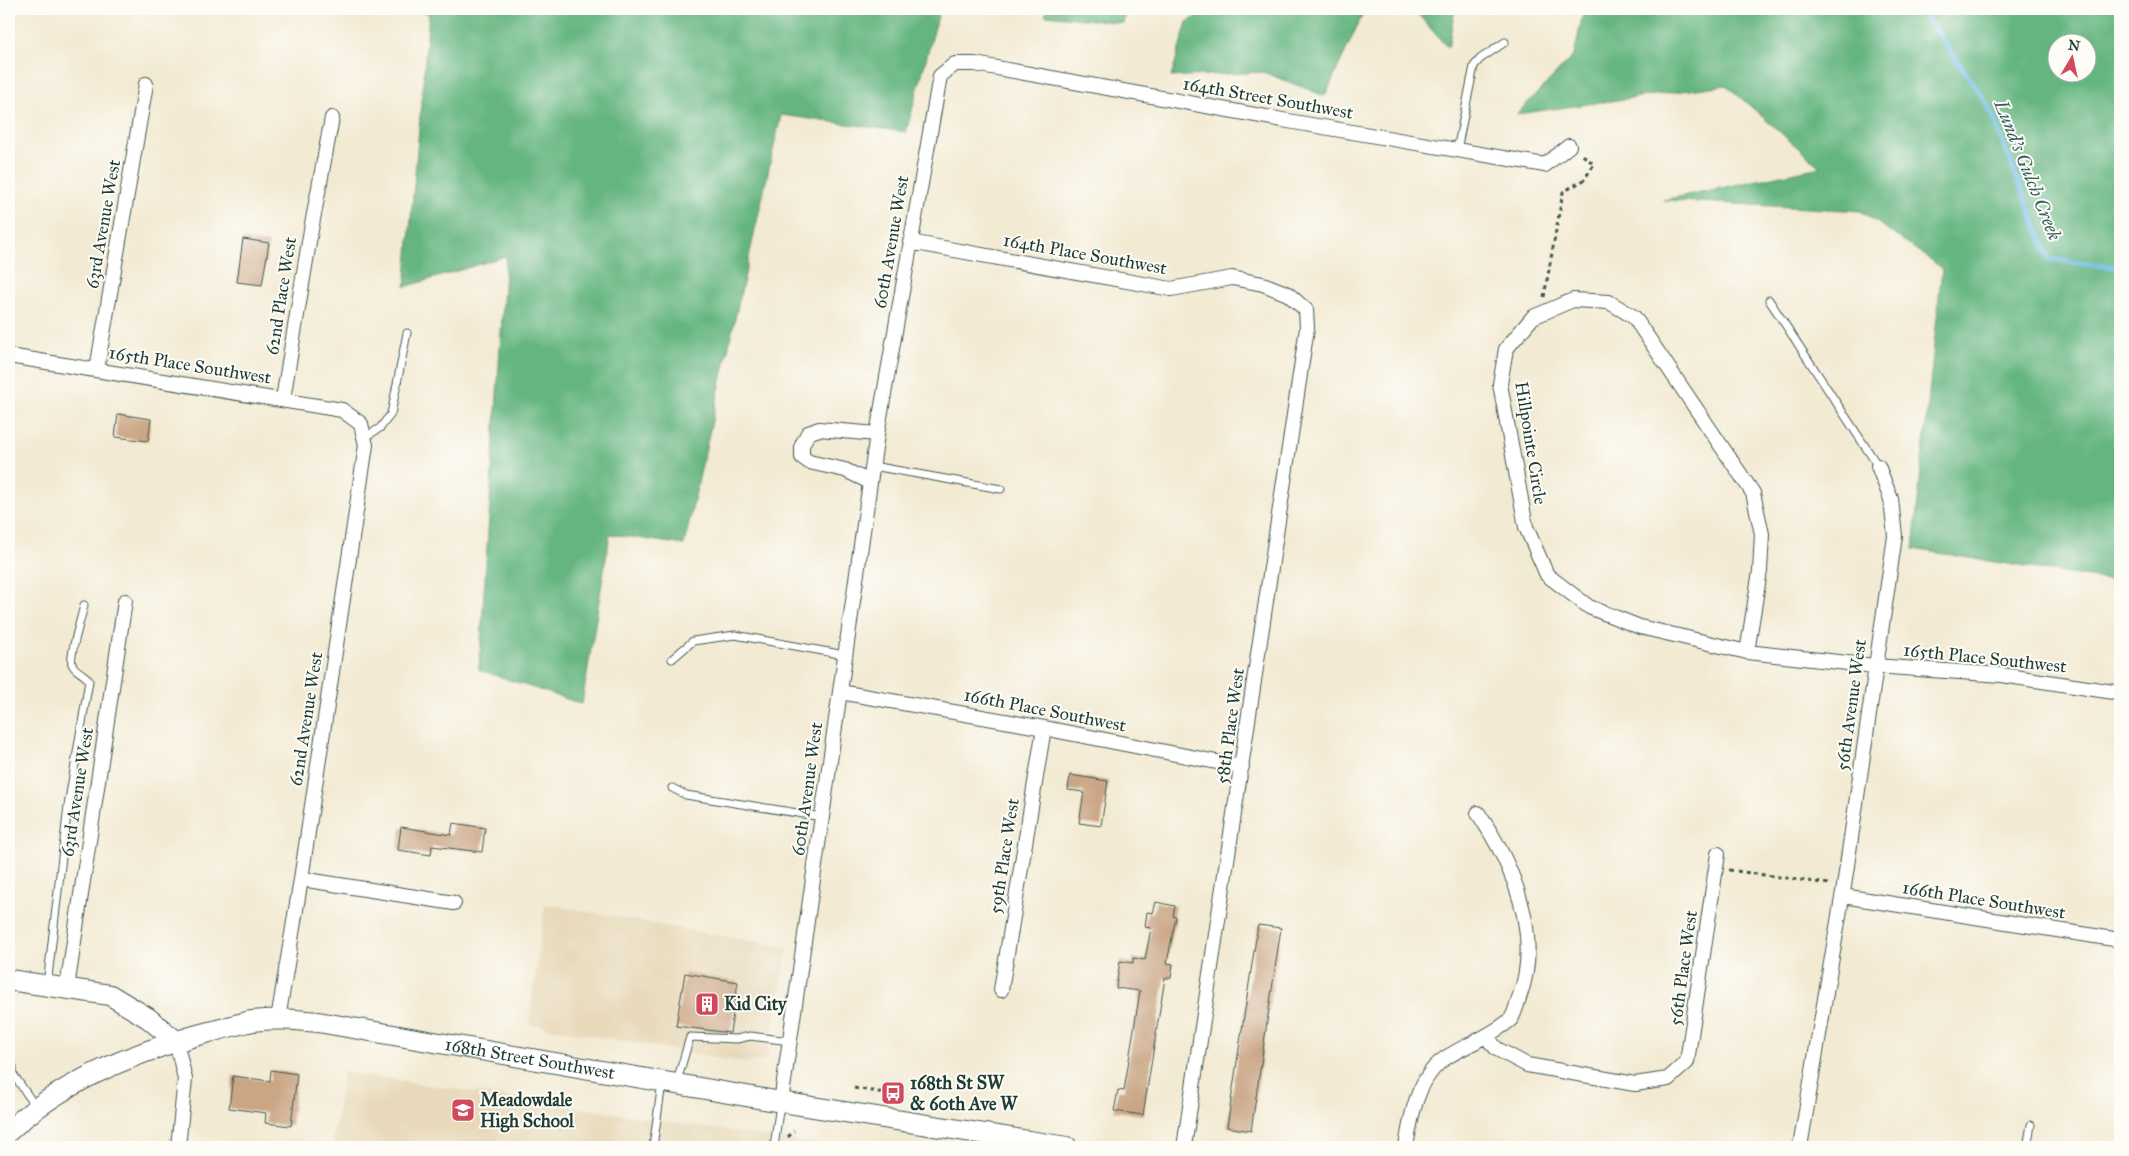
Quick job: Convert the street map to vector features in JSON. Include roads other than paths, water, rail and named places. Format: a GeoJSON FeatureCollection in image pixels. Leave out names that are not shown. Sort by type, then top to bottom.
{"type":"FeatureCollection","features":[{"type":"Feature","properties":{"kind":"main road"},"geometry":{"type":"LineString","coordinates":[[9,980],[110,995],[148,1018],[176,1041]]}},
{"type":"Feature","properties":{"kind":"main road","name":"168th Street Southwest"},"geometry":{"type":"LineString","coordinates":[[9,1131],[37,1108],[95,1072],[176,1041],[252,1021],[278,1019],[318,1022],[781,1102],[1062,1147]]}},
{"type":"Feature","properties":{"kind":"street","name":"164th Street Southwest"},"geometry":{"type":"LineString","coordinates":[[955,64],[975,64],[1545,164],[1569,146]]}},
{"type":"Feature","properties":{"kind":"street","name":"60th Avenue West"},"geometry":{"type":"LineString","coordinates":[[781,1102],[877,434],[940,76],[955,64]]}},
{"type":"Feature","properties":{"kind":"street","name":"63rd Avenue West"},"geometry":{"type":"LineString","coordinates":[[97,370],[146,84]]}},
{"type":"Feature","properties":{"kind":"street","name":"62nd Place West"},"geometry":{"type":"LineString","coordinates":[[283,399],[332,118]]}},
{"type":"Feature","properties":{"kind":"street","name":"164th Place Southwest"},"geometry":{"type":"LineString","coordinates":[[910,242],[1171,288],[1232,278],[1263,284],[1288,294],[1306,310]]}},
{"type":"Feature","properties":{"kind":"street","name":"Hillpointe Circle"},"geometry":{"type":"LineString","coordinates":[[1747,652],[1760,571],[1762,534],[1754,492],[1634,317],[1609,302],[1573,300],[1533,317],[1506,349],[1500,384],[1526,527],[1546,575],[1589,607],[1640,627],[1747,652],[1875,666]]}},
{"type":"Feature","properties":{"kind":"street","name":"58th Place West"},"geometry":{"type":"LineString","coordinates":[[1184,1147],[1307,328],[1306,310]]}},
{"type":"Feature","properties":{"kind":"street","name":"165th Place Southwest"},"geometry":{"type":"LineString","coordinates":[[9,356],[342,410],[363,431]]}},
{"type":"Feature","properties":{"kind":"street"},"geometry":{"type":"LineString","coordinates":[[870,482],[845,470],[809,462],[802,457],[802,445],[808,432],[819,429],[877,434]]}},
{"type":"Feature","properties":{"kind":"street","name":"62nd Avenue West"},"geometry":{"type":"LineString","coordinates":[[278,1019],[301,879],[366,445],[363,431]]}},
{"type":"Feature","properties":{"kind":"street","name":"56th Avenue West"},"geometry":{"type":"LineString","coordinates":[[1800,1147],[1843,891],[1895,536],[1891,499],[1878,466]]}},
{"type":"Feature","properties":{"kind":"street","name":"63rd Avenue West"},"geometry":{"type":"LineString","coordinates":[[67,988],[125,601]]}},
{"type":"Feature","properties":{"kind":"street","name":"165th Place Southwest"},"geometry":{"type":"LineString","coordinates":[[1875,666],[2002,675],[2120,693]]}},
{"type":"Feature","properties":{"kind":"street","name":"166th Place Southwest"},"geometry":{"type":"LineString","coordinates":[[840,692],[1044,728],[1242,768]]}},
{"type":"Feature","properties":{"kind":"street","name":"59th Place West"},"geometry":{"type":"LineString","coordinates":[[1001,990],[1044,728]]}},
{"type":"Feature","properties":{"kind":"street"},"geometry":{"type":"LineString","coordinates":[[1406,1147],[1416,1102],[1427,1075],[1446,1057],[1486,1037],[1512,1018],[1526,978],[1529,950],[1518,888],[1493,835],[1478,813]]}},
{"type":"Feature","properties":{"kind":"street","name":"56th Place West"},"geometry":{"type":"LineString","coordinates":[[1486,1037],[1497,1049],[1527,1065],[1634,1084],[1668,1079],[1687,1062],[1717,861]]}},
{"type":"Feature","properties":{"kind":"street"},"geometry":{"type":"LineString","coordinates":[[301,879],[454,903]]}},
{"type":"Feature","properties":{"kind":"street","name":"166th Place Southwest"},"geometry":{"type":"LineString","coordinates":[[1843,891],[2120,940]]}},
{"type":"Feature","properties":{"kind":"street"},"geometry":{"type":"LineString","coordinates":[[176,1041],[185,1079],[178,1147]]}},
{"type":"Feature","properties":{"kind":"lane"},"geometry":{"type":"LineString","coordinates":[[1457,150],[1474,66],[1480,59],[1506,42]]}},
{"type":"Feature","properties":{"kind":"lane","name":"56th Avenue West"},"geometry":{"type":"LineString","coordinates":[[1769,300],[1878,466]]}},
{"type":"Feature","properties":{"kind":"lane"},"geometry":{"type":"LineString","coordinates":[[363,431],[380,428],[391,414],[407,333]]}},
{"type":"Feature","properties":{"kind":"lane"},"geometry":{"type":"LineString","coordinates":[[872,466],[1001,489]]}},
{"type":"Feature","properties":{"kind":"lane"},"geometry":{"type":"LineString","coordinates":[[47,985],[68,806],[89,681],[84,674],[73,666],[71,661],[72,650],[84,605]]}},
{"type":"Feature","properties":{"kind":"lane"},"geometry":{"type":"LineString","coordinates":[[672,659],[693,641],[735,635],[845,656]]}},
{"type":"Feature","properties":{"kind":"lane"},"geometry":{"type":"LineString","coordinates":[[672,788],[686,795],[822,817]]}},
{"type":"Feature","properties":{"kind":"lane"},"geometry":{"type":"LineString","coordinates":[[653,1147],[670,1082],[690,1037],[737,1039],[750,1036],[790,1041]]}},
{"type":"Feature","properties":{"kind":"lane"},"geometry":{"type":"LineString","coordinates":[[13,1067],[13,1074],[37,1108]]}},
{"type":"Feature","properties":{"kind":"lane"},"geometry":{"type":"LineString","coordinates":[[774,1147],[781,1102]]}},
{"type":"Feature","properties":{"kind":"lane"},"geometry":{"type":"LineString","coordinates":[[2027,1147],[2030,1125]]}},
{"type":"Feature","properties":{"kind":"waterway","name":"Lund's Gulch Creek"},"geometry":{"type":"LineString","coordinates":[[1921,9],[1988,105],[2049,259],[2120,268]]}},
{"type":"Feature","properties":{"kind":"place","name":"Kid City"},"geometry":{"type":"Point","coordinates":[707,1004]}},
{"type":"Feature","properties":{"kind":"place","name":"168th St SW & 60th Ave W"},"geometry":{"type":"Point","coordinates":[893,1093]}},
{"type":"Feature","properties":{"kind":"place","name":"Meadowdale High School"},"geometry":{"type":"Point","coordinates":[463,1110]}}]}
